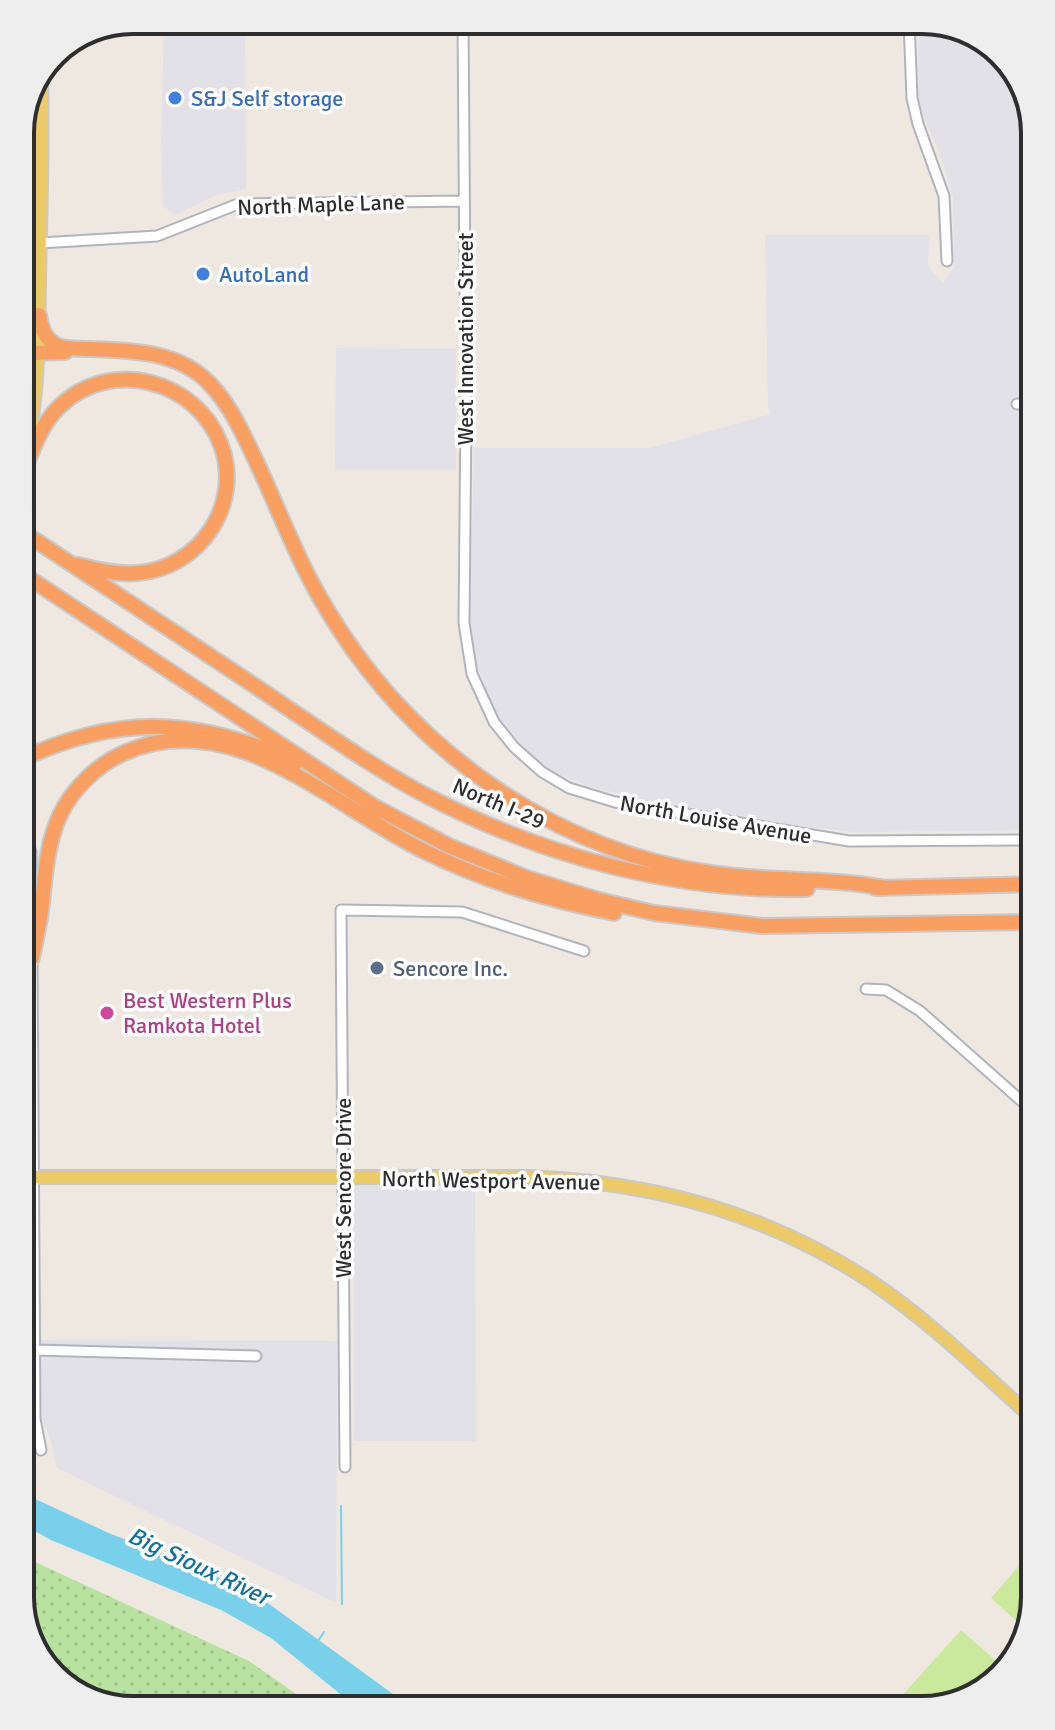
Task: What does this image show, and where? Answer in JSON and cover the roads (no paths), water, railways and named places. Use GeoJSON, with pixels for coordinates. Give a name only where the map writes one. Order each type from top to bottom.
{"type":"FeatureCollection","features":[{"type":"Feature","properties":{"kind":"highway"},"geometry":{"type":"LineString","coordinates":[[39,315],[44,332],[58,346],[156,354],[179,362],[208,382],[222,397],[242,431],[311,582],[341,633],[397,704],[433,740],[484,781],[532,811],[582,835],[667,864],[722,875],[848,881],[885,888]]}},
{"type":"Feature","properties":{"kind":"highway"},"geometry":{"type":"LineString","coordinates":[[34,354],[130,352]]}},
{"type":"Feature","properties":{"kind":"highway"},"geometry":{"type":"LineString","coordinates":[[34,446],[50,417],[68,399],[102,382],[128,379],[167,388],[190,402],[215,432],[227,470],[225,495],[218,517],[195,550],[158,569],[138,573],[119,573],[70,563]]}},
{"type":"Feature","properties":{"kind":"highway","name":"North I-29"},"geometry":{"type":"LineString","coordinates":[[34,539],[375,765],[426,795],[515,836],[599,863],[700,883],[783,890],[1021,884]]}},
{"type":"Feature","properties":{"kind":"highway"},"geometry":{"type":"LineString","coordinates":[[34,581],[354,795]]}},
{"type":"Feature","properties":{"kind":"highway"},"geometry":{"type":"LineString","coordinates":[[34,754],[102,731],[138,727],[190,729],[223,735],[261,746],[298,762],[423,833],[504,870],[599,900],[674,917],[794,927],[1021,922]]}},
{"type":"Feature","properties":{"kind":"highway"},"geometry":{"type":"LineString","coordinates":[[34,932],[54,831],[59,816],[78,788],[102,765],[129,751],[156,743],[184,740],[223,745],[267,760],[421,850],[508,888],[624,915],[658,920],[674,917]]}},
{"type":"Feature","properties":{"kind":"main road"},"geometry":{"type":"LineString","coordinates":[[34,406],[39,315],[41,97]]}},
{"type":"Feature","properties":{"kind":"main road","name":"North Westport Avenue"},"geometry":{"type":"LineString","coordinates":[[34,1177],[572,1179],[646,1189],[720,1208],[796,1239],[873,1283],[943,1338],[1021,1408]]}},
{"type":"Feature","properties":{"kind":"street","name":"West Innovation Street"},"geometry":{"type":"LineString","coordinates":[[463,34],[464,623],[468,658]]}},
{"type":"Feature","properties":{"kind":"street"},"geometry":{"type":"LineString","coordinates":[[910,34],[912,98],[944,196],[947,261]]}},
{"type":"Feature","properties":{"kind":"street","name":"North Maple Lane"},"geometry":{"type":"LineString","coordinates":[[40,243],[157,236],[238,204],[464,201]]}},
{"type":"Feature","properties":{"kind":"street","name":"North Louise Avenue"},"geometry":{"type":"LineString","coordinates":[[468,658],[485,707],[514,747],[548,777],[583,793],[629,804],[849,841],[1021,840]]}},
{"type":"Feature","properties":{"kind":"street","name":"West Sencore Drive"},"geometry":{"type":"LineString","coordinates":[[345,1467],[341,910],[462,912],[584,951]]}},
{"type":"Feature","properties":{"kind":"street"},"geometry":{"type":"LineString","coordinates":[[866,989],[886,990],[920,1011],[1021,1101]]}},
{"type":"Feature","properties":{"kind":"street"},"geometry":{"type":"LineString","coordinates":[[41,1450],[35,1419],[34,1350],[256,1356]]}},
{"type":"Feature","properties":{"kind":"water"},"geometry":{"type":"Polygon","coordinates":[[[34,1498],[111,1534],[194,1565],[265,1601],[396,1696],[343,1696],[271,1638],[221,1610],[34,1531],[34,1498]]]}},
{"type":"Feature","properties":{"kind":"waterway"},"geometry":{"type":"LineString","coordinates":[[341,1506],[342,1604]]}},
{"type":"Feature","properties":{"kind":"waterway"},"geometry":{"type":"LineString","coordinates":[[318,1641],[324,1632]]}},
{"type":"Feature","properties":{"kind":"place","name":"S&J Self storage"},"geometry":{"type":"Point","coordinates":[175,98]}},
{"type":"Feature","properties":{"kind":"place","name":"AutoLand"},"geometry":{"type":"Point","coordinates":[203,274]}},
{"type":"Feature","properties":{"kind":"place","name":"Sencore Inc."},"geometry":{"type":"Point","coordinates":[377,968]}},
{"type":"Feature","properties":{"kind":"place","name":"Best Western Plus Ramkota Hotel"},"geometry":{"type":"Point","coordinates":[107,1013]}},
{"type":"Feature","properties":{"kind":"water label","name":"Big Sioux River"},"geometry":{"type":"Point","coordinates":[199,1566]}}]}
